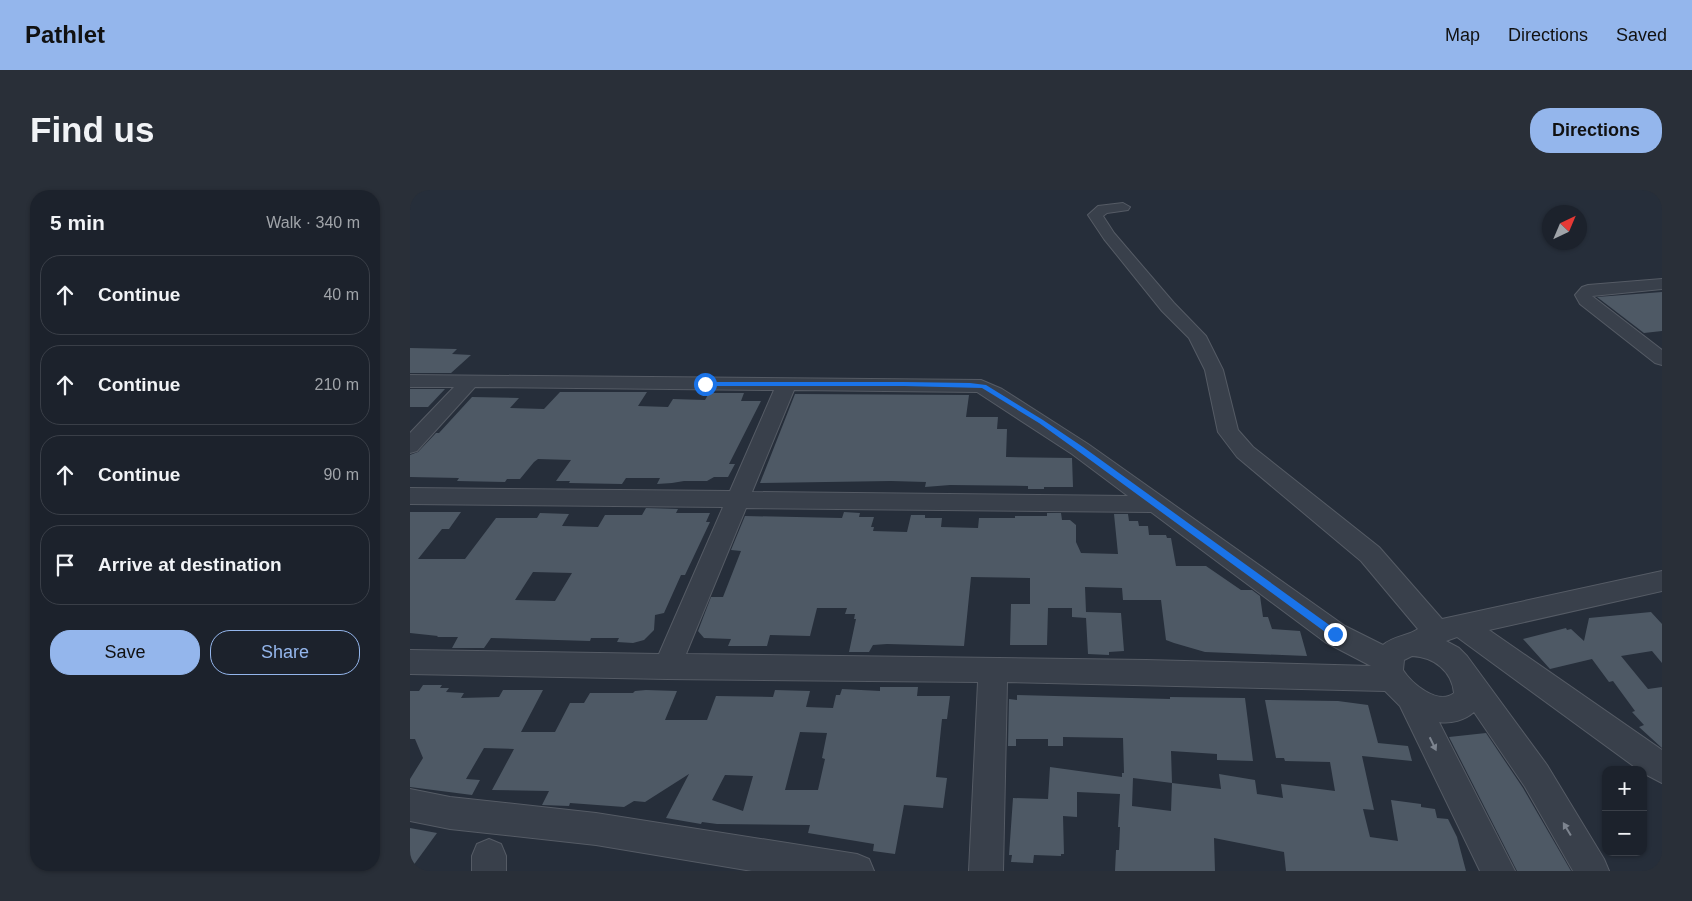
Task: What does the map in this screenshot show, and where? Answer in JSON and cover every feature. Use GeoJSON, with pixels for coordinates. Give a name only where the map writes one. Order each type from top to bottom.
{"type":"FeatureCollection","features":[{"type":"Feature","properties":{"kind":"street"},"geometry":{"type":"LineString","coordinates":[[1123,206],[1103,210],[1095,215],[1109,236],[1168,307],[1197,336],[1214,370],[1228,432],[1245,452],[1370,554],[1439,634],[1662,768]]}},
{"type":"Feature","properties":{"kind":"street"},"geometry":{"type":"LineString","coordinates":[[1662,284],[1588,290],[1583,295],[1586,300],[1662,359]]}},
{"type":"Feature","properties":{"kind":"street"},"geometry":{"type":"LineString","coordinates":[[410,381],[786,385],[970,384],[984,386],[1041,422],[1335,634],[1397,680],[1424,706],[1437,710],[1449,710],[1459,706],[1466,699],[1468,690],[1460,669]]}},
{"type":"Feature","properties":{"kind":"street"},"geometry":{"type":"LineString","coordinates":[[410,446],[469,382]]}},
{"type":"Feature","properties":{"kind":"street"},"geometry":{"type":"LineString","coordinates":[[667,667],[786,385]]}},
{"type":"Feature","properties":{"kind":"street"},"geometry":{"type":"LineString","coordinates":[[410,496],[1153,504]]}},
{"type":"Feature","properties":{"kind":"street"},"geometry":{"type":"LineString","coordinates":[[1498,871],[1397,680],[1392,653],[1398,647],[1439,634],[1662,581]]}},
{"type":"Feature","properties":{"kind":"street"},"geometry":{"type":"LineString","coordinates":[[1439,634],[1443,652],[1460,669],[1536,776],[1592,871]]}},
{"type":"Feature","properties":{"kind":"street"},"geometry":{"type":"LineString","coordinates":[[410,662],[667,667],[1232,673],[1397,680]]}},
{"type":"Feature","properties":{"kind":"street"},"geometry":{"type":"LineString","coordinates":[[986,871],[993,670]]}},
{"type":"Feature","properties":{"kind":"street"},"geometry":{"type":"LineString","coordinates":[[410,805],[450,813],[596,829],[856,871]]}},
{"type":"Feature","properties":{"kind":"building"},"geometry":{"type":"Polygon","coordinates":[[[1662,292],[1662,331],[1644,333],[1597,297],[1662,292]]]}},
{"type":"Feature","properties":{"kind":"building"},"geometry":{"type":"Polygon","coordinates":[[[410,348],[457,349],[452,354],[471,355],[451,373],[410,373],[410,348]]]}},
{"type":"Feature","properties":{"kind":"building"},"geometry":{"type":"Polygon","coordinates":[[[410,389],[445,389],[428,407],[410,407],[410,389]]]}},
{"type":"Feature","properties":{"kind":"building"},"geometry":{"type":"Polygon","coordinates":[[[560,392],[647,392],[638,406],[668,407],[673,399],[705,400],[709,393],[744,393],[741,401],[761,401],[729,464],[735,464],[728,477],[714,477],[707,481],[657,484],[660,478],[626,478],[622,484],[569,483],[570,481],[556,481],[571,460],[538,459],[520,479],[507,479],[505,482],[457,481],[459,478],[410,477],[410,455],[418,452],[436,433],[439,433],[472,397],[519,398],[510,408],[544,409],[560,392]]]}},
{"type":"Feature","properties":{"kind":"building"},"geometry":{"type":"Polygon","coordinates":[[[795,394],[969,395],[966,417],[998,417],[997,429],[1007,429],[1006,457],[1072,458],[1073,487],[1028,489],[1028,486],[950,485],[925,487],[926,482],[891,481],[760,483],[795,394]]]}},
{"type":"Feature","properties":{"kind":"building"},"geometry":{"type":"Polygon","coordinates":[[[646,508],[678,509],[676,513],[710,513],[706,522],[710,522],[685,575],[681,575],[664,613],[655,615],[654,630],[644,640],[633,643],[617,642],[619,638],[591,638],[590,641],[491,638],[484,648],[452,648],[458,637],[437,637],[410,633],[410,512],[461,512],[449,529],[442,529],[418,559],[465,559],[496,518],[537,518],[540,513],[569,514],[562,526],[598,527],[605,515],[642,515],[646,508]],[[533,572],[515,600],[555,601],[572,573],[533,572]]]}},
{"type":"Feature","properties":{"kind":"building"},"geometry":{"type":"Polygon","coordinates":[[[844,512],[860,513],[859,517],[874,517],[871,527],[874,527],[873,531],[907,532],[911,515],[925,515],[925,518],[942,518],[941,527],[978,528],[979,518],[1015,518],[1015,516],[1047,516],[1047,513],[1061,513],[1062,520],[1070,520],[1076,525],[1076,542],[1081,553],[1118,554],[1114,514],[1128,514],[1129,521],[1138,521],[1139,526],[1148,526],[1149,535],[1166,535],[1167,538],[1171,538],[1176,566],[1206,566],[1241,590],[1252,590],[1260,596],[1263,617],[1268,617],[1272,629],[1300,631],[1307,656],[1205,652],[1174,643],[1166,640],[1161,600],[1123,600],[1122,588],[1085,587],[1086,612],[1121,613],[1124,651],[1109,652],[1109,655],[1088,654],[1086,618],[1072,617],[1072,608],[1048,608],[1047,645],[1010,645],[1011,604],[1030,604],[1030,578],[971,577],[964,646],[887,644],[873,645],[869,652],[849,652],[856,619],[854,619],[855,614],[845,614],[847,608],[817,608],[810,636],[770,635],[767,646],[728,646],[731,639],[704,638],[698,631],[711,597],[723,597],[741,551],[731,550],[745,516],[842,518],[844,512]]]}},
{"type":"Feature","properties":{"kind":"building"},"geometry":{"type":"Polygon","coordinates":[[[1651,612],[1662,624],[1662,663],[1652,651],[1621,656],[1648,689],[1662,687],[1662,748],[1639,727],[1644,725],[1632,712],[1635,711],[1613,681],[1609,682],[1592,659],[1550,669],[1523,639],[1566,628],[1567,630],[1571,629],[1584,641],[1589,618],[1651,612]]]}},
{"type":"Feature","properties":{"kind":"building"},"geometry":{"type":"Polygon","coordinates":[[[423,685],[442,685],[440,688],[449,688],[446,692],[464,693],[461,698],[499,697],[503,690],[543,690],[521,732],[555,732],[570,703],[584,703],[590,693],[633,693],[646,690],[677,691],[665,720],[707,720],[716,696],[773,697],[775,690],[810,691],[806,707],[833,708],[836,695],[840,695],[842,689],[880,691],[880,687],[918,687],[917,696],[950,696],[947,719],[942,719],[936,777],[947,778],[943,808],[904,805],[895,854],[873,851],[874,844],[808,833],[810,825],[717,824],[702,822],[701,824],[666,818],[689,774],[645,802],[634,801],[624,807],[570,803],[569,806],[542,805],[549,791],[492,790],[514,749],[484,748],[466,779],[480,780],[472,795],[410,787],[410,779],[423,758],[415,739],[410,739],[410,691],[419,691],[423,685]],[[800,732],[785,790],[818,790],[825,759],[822,758],[827,733],[800,732]],[[725,775],[712,800],[743,811],[753,776],[725,775]]]}},
{"type":"Feature","properties":{"kind":"building"},"geometry":{"type":"Polygon","coordinates":[[[1017,695],[1170,699],[1170,697],[1245,698],[1253,761],[1217,760],[1217,754],[1171,751],[1172,783],[1221,789],[1219,774],[1255,780],[1257,794],[1283,798],[1281,784],[1335,791],[1330,762],[1285,761],[1284,758],[1276,758],[1265,700],[1338,701],[1368,705],[1378,743],[1408,746],[1412,761],[1362,756],[1374,810],[1363,809],[1370,837],[1398,841],[1391,800],[1421,804],[1421,807],[1435,809],[1437,818],[1448,819],[1457,837],[1466,871],[1286,871],[1284,852],[1214,838],[1215,871],[1115,871],[1116,850],[1119,850],[1120,794],[1077,792],[1077,817],[1063,816],[1064,854],[1061,854],[1061,856],[1034,855],[1033,863],[1011,862],[1012,855],[1009,855],[1013,798],[1048,799],[1050,767],[1122,777],[1122,773],[1124,773],[1123,738],[1063,737],[1063,746],[1048,746],[1048,739],[1016,739],[1016,746],[1008,746],[1009,699],[1017,700],[1017,695]],[[1133,778],[1132,806],[1171,811],[1172,783],[1133,778]]]}},
{"type":"Feature","properties":{"kind":"building"},"geometry":{"type":"Polygon","coordinates":[[[1486,733],[1523,788],[1571,871],[1517,871],[1449,737],[1486,733]]]}},
{"type":"Feature","properties":{"kind":"building"},"geometry":{"type":"Polygon","coordinates":[[[410,828],[437,833],[410,870],[410,828]]]}},
{"type":"Feature","properties":{"kind":"route"},"geometry":{"type":"LineString","coordinates":[[705,384],[970,384],[984,386],[1080,449],[1153,504],[1335,634]]}}]}
